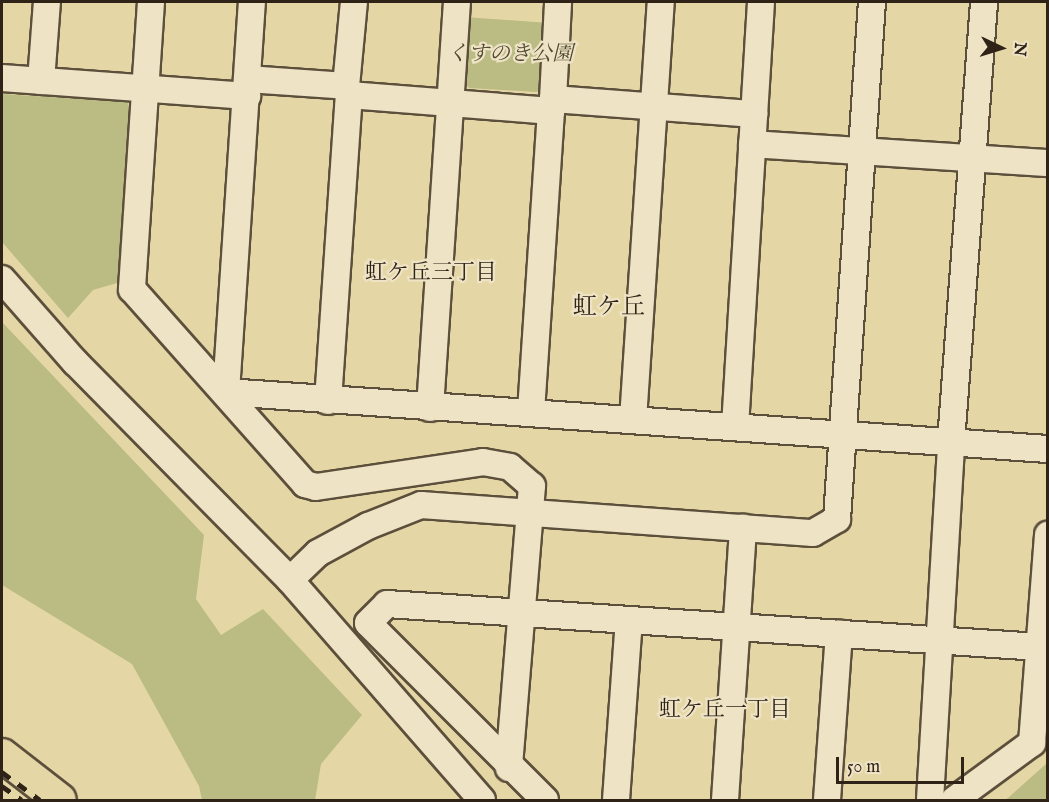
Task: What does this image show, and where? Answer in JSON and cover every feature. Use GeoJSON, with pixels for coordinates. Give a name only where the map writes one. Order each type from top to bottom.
{"type":"FeatureCollection","features":[{"type":"Feature","properties":{"kind":"main road"},"geometry":{"type":"LineString","coordinates":[[2,755],[60,801]]}},
{"type":"Feature","properties":{"kind":"street"},"geometry":{"type":"LineString","coordinates":[[41,81],[47,2]]}},
{"type":"Feature","properties":{"kind":"street"},"geometry":{"type":"LineString","coordinates":[[151,2],[132,289],[226,392],[305,484],[316,487],[500,462],[532,486],[509,768]]}},
{"type":"Feature","properties":{"kind":"street"},"geometry":{"type":"LineString","coordinates":[[226,392],[252,2]]}},
{"type":"Feature","properties":{"kind":"street"},"geometry":{"type":"LineString","coordinates":[[328,401],[354,2]]}},
{"type":"Feature","properties":{"kind":"street"},"geometry":{"type":"LineString","coordinates":[[430,408],[457,2]]}},
{"type":"Feature","properties":{"kind":"street"},"geometry":{"type":"LineString","coordinates":[[531,412],[558,2]]}},
{"type":"Feature","properties":{"kind":"street"},"geometry":{"type":"LineString","coordinates":[[633,420],[653,105],[662,2]]}},
{"type":"Feature","properties":{"kind":"street"},"geometry":{"type":"LineString","coordinates":[[735,427],[761,2]]}},
{"type":"Feature","properties":{"kind":"street"},"geometry":{"type":"LineString","coordinates":[[290,580],[318,553],[368,526],[421,505],[813,533],[837,519],[872,2]]}},
{"type":"Feature","properties":{"kind":"street"},"geometry":{"type":"LineString","coordinates":[[930,801],[951,442],[984,2]]}},
{"type":"Feature","properties":{"kind":"street"},"geometry":{"type":"LineString","coordinates":[[2,78],[145,88],[247,87],[347,91],[450,104],[653,105],[754,114]]}},
{"type":"Feature","properties":{"kind":"street"},"geometry":{"type":"LineString","coordinates":[[752,144],[1047,163]]}},
{"type":"Feature","properties":{"kind":"street"},"geometry":{"type":"LineString","coordinates":[[2,279],[75,362],[290,580],[482,801]]}},
{"type":"Feature","properties":{"kind":"street"},"geometry":{"type":"LineString","coordinates":[[226,392],[517,414],[531,412],[1047,448]]}},
{"type":"Feature","properties":{"kind":"street"},"geometry":{"type":"LineString","coordinates":[[725,801],[743,528]]}},
{"type":"Feature","properties":{"kind":"street"},"geometry":{"type":"LineString","coordinates":[[954,801],[1032,743],[1047,536]]}},
{"type":"Feature","properties":{"kind":"street"},"geometry":{"type":"LineString","coordinates":[[545,801],[509,768],[368,623],[387,604],[1040,647]]}},
{"type":"Feature","properties":{"kind":"street"},"geometry":{"type":"LineString","coordinates":[[616,801],[629,620]]}},
{"type":"Feature","properties":{"kind":"street"},"geometry":{"type":"LineString","coordinates":[[827,801],[839,633]]}},
{"type":"Feature","properties":{"kind":"green space","name":"くすのき公園"},"geometry":{"type":"Polygon","coordinates":[[[464,17],[549,23],[545,83],[537,92],[469,88],[459,76],[464,17]]]}},
{"type":"Feature","properties":{"kind":"green space"},"geometry":{"type":"Polygon","coordinates":[[[2,94],[127,102],[132,112],[124,281],[93,290],[68,318],[2,242],[2,94]]]}},
{"type":"Feature","properties":{"kind":"green space"},"geometry":{"type":"Polygon","coordinates":[[[2,322],[204,535],[196,599],[221,635],[263,609],[362,715],[321,764],[315,800],[202,800],[199,786],[132,664],[2,585],[2,322]]]}},
{"type":"Feature","properties":{"kind":"green space"},"geometry":{"type":"Polygon","coordinates":[[[1047,763],[1047,800],[1004,800],[1008,798],[1047,763]]]}},
{"type":"Feature","properties":{"kind":"railway"},"geometry":{"type":"LineString","coordinates":[[2,772],[40,800]]}},
{"type":"Feature","properties":{"kind":"railway"},"geometry":{"type":"LineString","coordinates":[[2,786],[22,800]]}},
{"type":"Feature","properties":{"kind":"district","name":"虹ケ丘三丁目"},"geometry":{"type":"Point","coordinates":[431,274]}},
{"type":"Feature","properties":{"kind":"district","name":"虹ケ丘"},"geometry":{"type":"Point","coordinates":[609,308]}},
{"type":"Feature","properties":{"kind":"district","name":"虹ケ丘一丁目"},"geometry":{"type":"Point","coordinates":[725,711]}}]}
